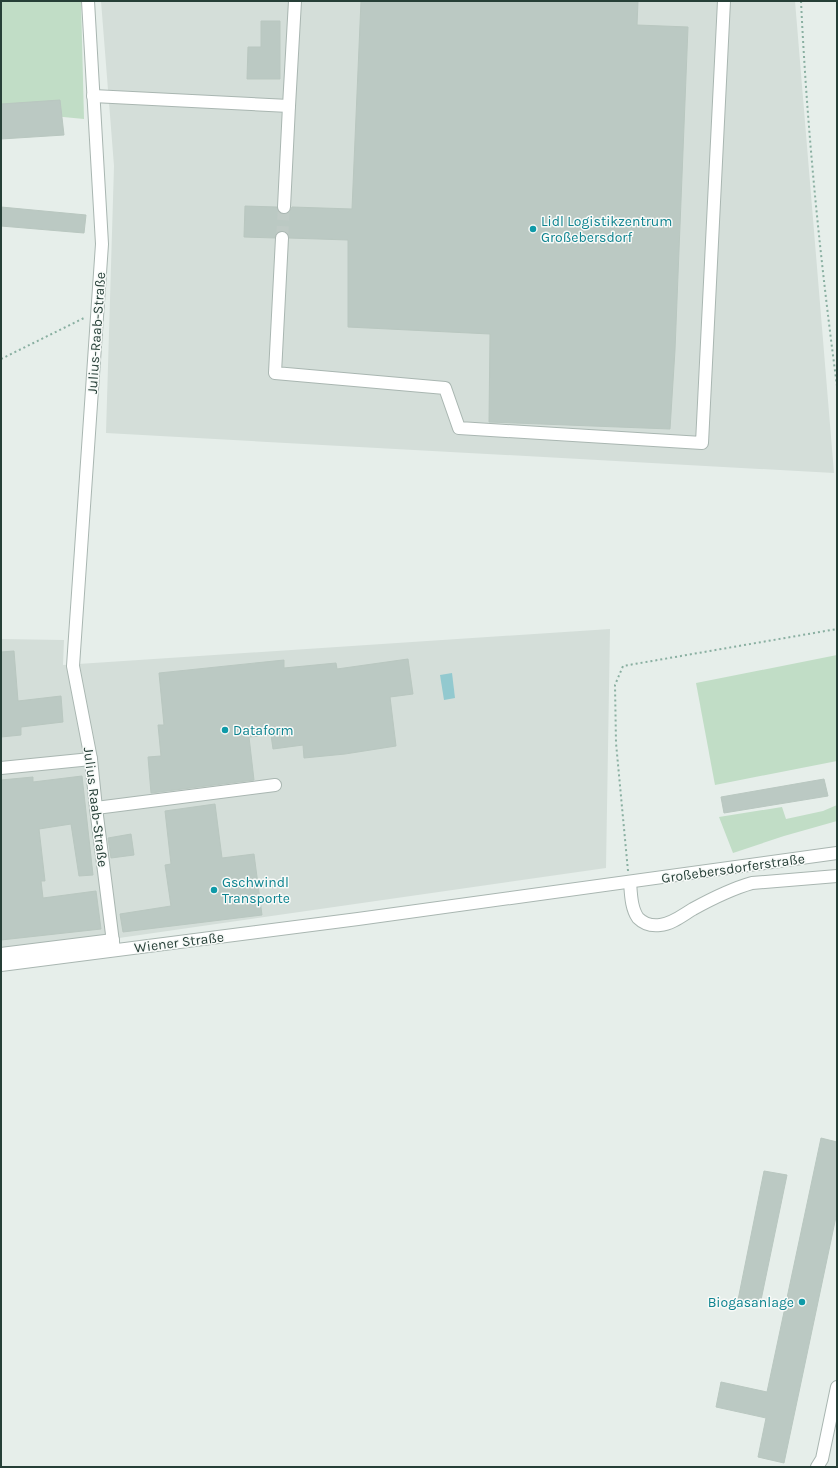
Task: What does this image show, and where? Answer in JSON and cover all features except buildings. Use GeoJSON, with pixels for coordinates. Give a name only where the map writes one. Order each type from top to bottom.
{"type":"FeatureCollection","features":[{"type":"Feature","properties":{"kind":"street","name":"Julius-Raab-Straße"},"geometry":{"type":"LineString","coordinates":[[73,666],[102,244],[88,1]]}},
{"type":"Feature","properties":{"kind":"street"},"geometry":{"type":"LineString","coordinates":[[284,207],[296,1]]}},
{"type":"Feature","properties":{"kind":"street"},"geometry":{"type":"LineString","coordinates":[[282,238],[275,373],[445,388],[460,428],[702,443],[724,1]]}},
{"type":"Feature","properties":{"kind":"street"},"geometry":{"type":"LineString","coordinates":[[93,96],[289,106]]}},
{"type":"Feature","properties":{"kind":"street","name":"Julius Raab-Straße"},"geometry":{"type":"LineString","coordinates":[[73,666],[91,759],[113,945]]}},
{"type":"Feature","properties":{"kind":"street"},"geometry":{"type":"LineString","coordinates":[[1,768],[91,759]]}},
{"type":"Feature","properties":{"kind":"street"},"geometry":{"type":"LineString","coordinates":[[96,808],[275,785]]}},
{"type":"Feature","properties":{"kind":"street","name":"Großebersdorferstraße"},"geometry":{"type":"LineString","coordinates":[[358,919],[837,853]]}},
{"type":"Feature","properties":{"kind":"street"},"geometry":{"type":"LineString","coordinates":[[630,882],[632,904],[635,912],[639,919],[646,924],[654,926],[672,921],[719,895],[742,886],[837,876]]}},
{"type":"Feature","properties":{"kind":"street","name":"Wiener Straße"},"geometry":{"type":"LineString","coordinates":[[1,964],[113,945],[358,919]]}},
{"type":"Feature","properties":{"kind":"street"},"geometry":{"type":"LineString","coordinates":[[1,954],[113,945]]}},
{"type":"Feature","properties":{"kind":"street"},"geometry":{"type":"LineString","coordinates":[[817,1467],[822,1459],[837,1387]]}},
{"type":"Feature","properties":{"kind":"path"},"geometry":{"type":"LineString","coordinates":[[801,1],[809,135],[827,314],[837,386]]}},
{"type":"Feature","properties":{"kind":"path"},"geometry":{"type":"LineString","coordinates":[[1,359],[98,311]]}},
{"type":"Feature","properties":{"kind":"path"},"geometry":{"type":"LineString","coordinates":[[630,882],[616,743],[615,685],[623,666],[837,628]]}},
{"type":"Feature","properties":{"kind":"shaded area"},"geometry":{"type":"Polygon","coordinates":[[[101,1],[795,1],[834,473],[106,433],[114,166],[101,1]]]}},
{"type":"Feature","properties":{"kind":"shaded area"},"geometry":{"type":"Polygon","coordinates":[[[610,629],[606,868],[1,955],[1,639],[64,640],[63,665],[610,629]]]}},
{"type":"Feature","properties":{"kind":"green space"},"geometry":{"type":"Polygon","coordinates":[[[1,1],[81,1],[84,119],[1,111],[1,1]]]}},
{"type":"Feature","properties":{"kind":"green space"},"geometry":{"type":"Polygon","coordinates":[[[837,655],[837,761],[715,785],[696,683],[837,655]]]}},
{"type":"Feature","properties":{"kind":"green space"},"geometry":{"type":"Polygon","coordinates":[[[837,805],[837,821],[784,836],[733,853],[719,817],[782,807],[786,819],[823,811],[837,805]]]}},
{"type":"Feature","properties":{"kind":"water"},"geometry":{"type":"Polygon","coordinates":[[[452,673],[455,698],[444,700],[440,675],[452,673]]]}},
{"type":"Feature","properties":{"kind":"tunnel"},"geometry":{"type":"LineString","coordinates":[[282,238],[284,207]]}},
{"type":"Feature","properties":{"kind":"place","name":"Lidl Logistikzentrum Großebersdorf"},"geometry":{"type":"Point","coordinates":[533,229]}},
{"type":"Feature","properties":{"kind":"place","name":"Dataform"},"geometry":{"type":"Point","coordinates":[225,730]}},
{"type":"Feature","properties":{"kind":"place","name":"Gschwindl Transporte"},"geometry":{"type":"Point","coordinates":[214,890]}},
{"type":"Feature","properties":{"kind":"place","name":"Biogasanlage"},"geometry":{"type":"Point","coordinates":[802,1302]}}]}
